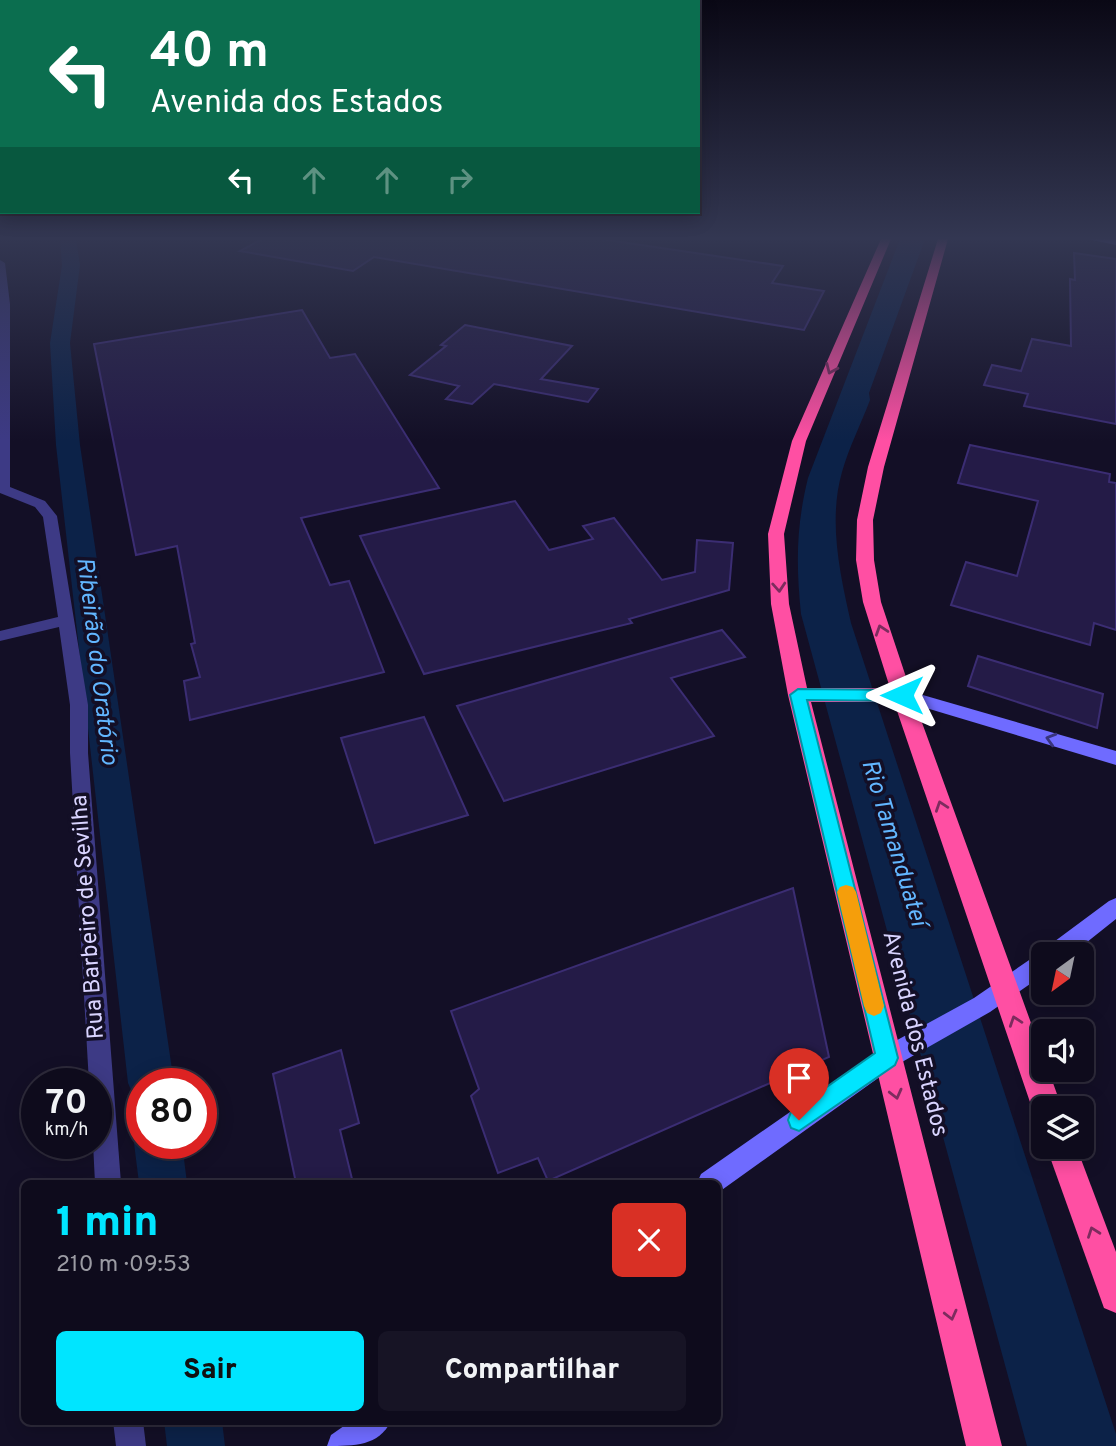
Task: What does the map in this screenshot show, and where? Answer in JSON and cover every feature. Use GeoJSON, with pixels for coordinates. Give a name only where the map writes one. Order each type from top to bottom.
{"type":"FeatureCollection","features":[{"type":"Feature","properties":{"kind":"highway","name":"Avenida dos Estados"},"geometry":{"type":"LineString","coordinates":[[857,306],[799,441],[776,534],[780,604],[809,695],[897,1051],[984,1446]]}},
{"type":"Feature","properties":{"kind":"highway"},"geometry":{"type":"LineString","coordinates":[[923,306],[876,467],[865,520],[865,561],[892,695],[1043,1096]]}},
{"type":"Feature","properties":{"kind":"highway"},"geometry":{"type":"LineString","coordinates":[[809,695],[892,695]]}},
{"type":"Feature","properties":{"kind":"highway"},"geometry":{"type":"LineString","coordinates":[[1066,1159],[1116,1296]]}},
{"type":"Feature","properties":{"kind":"main road"},"geometry":{"type":"LineString","coordinates":[[892,695],[1116,758]]}},
{"type":"Feature","properties":{"kind":"main road"},"geometry":{"type":"LineString","coordinates":[[1071,942],[1116,907]]}},
{"type":"Feature","properties":{"kind":"main road"},"geometry":{"type":"LineString","coordinates":[[714,1180],[897,1051],[982,1006],[1031,972]]}},
{"type":"Feature","properties":{"kind":"main road"},"geometry":{"type":"LineString","coordinates":[[342,1446],[371,1425]]}},
{"type":"Feature","properties":{"kind":"street","name":"Rua Barbeiro de Sevilha"},"geometry":{"type":"LineString","coordinates":[[5,306],[1,494],[40,504],[50,516],[79,705],[79,753],[108,1180]]}},
{"type":"Feature","properties":{"kind":"street"},"geometry":{"type":"LineString","coordinates":[[0,636],[65,620]]}},
{"type":"Feature","properties":{"kind":"street"},"geometry":{"type":"LineString","coordinates":[[128,1425],[131,1446]]}},
{"type":"Feature","properties":{"kind":"water","name":"Rio Tamanduateí"},"geometry":{"type":"Polygon","coordinates":[[[874,306],[900,306],[869,393],[870,400],[842,472],[838,491],[837,548],[843,586],[851,623],[1116,1434],[1116,1446],[1027,1446],[801,614],[798,546],[808,478],[874,306]]]}},
{"type":"Feature","properties":{"kind":"building"},"geometry":{"type":"Polygon","coordinates":[[[665,306],[816,306],[804,330],[665,306]]]}},
{"type":"Feature","properties":{"kind":"building"},"geometry":{"type":"Polygon","coordinates":[[[1070,306],[1116,306],[1116,424],[1024,406],[1028,394],[984,385],[992,365],[1021,371],[1032,339],[1071,346],[1070,306]]]}},
{"type":"Feature","properties":{"kind":"building"},"geometry":{"type":"Polygon","coordinates":[[[302,310],[330,358],[355,354],[439,488],[301,518],[330,585],[349,581],[384,672],[190,720],[184,681],[200,677],[191,644],[195,643],[177,546],[136,555],[94,344],[302,310]]]}},
{"type":"Feature","properties":{"kind":"building"},"geometry":{"type":"Polygon","coordinates":[[[465,325],[572,346],[541,379],[598,389],[588,402],[494,384],[472,404],[446,399],[459,386],[410,375],[446,346],[441,345],[465,325]]]}},
{"type":"Feature","properties":{"kind":"building"},"geometry":{"type":"Polygon","coordinates":[[[970,445],[1110,474],[1109,482],[1116,483],[1116,630],[1094,623],[1090,645],[951,605],[966,562],[1017,576],[1038,501],[958,483],[970,445]]]}},
{"type":"Feature","properties":{"kind":"building"},"geometry":{"type":"Polygon","coordinates":[[[515,501],[549,550],[593,539],[583,526],[614,518],[662,580],[695,572],[697,540],[733,543],[729,590],[629,619],[632,623],[424,674],[360,536],[515,501]]]}},
{"type":"Feature","properties":{"kind":"building"},"geometry":{"type":"Polygon","coordinates":[[[722,630],[745,657],[671,678],[714,736],[504,801],[457,706],[722,630]]]}},
{"type":"Feature","properties":{"kind":"building"},"geometry":{"type":"Polygon","coordinates":[[[978,656],[1103,694],[1097,728],[968,686],[978,656]]]}},
{"type":"Feature","properties":{"kind":"building"},"geometry":{"type":"Polygon","coordinates":[[[424,717],[468,815],[375,843],[341,738],[424,717]]]}},
{"type":"Feature","properties":{"kind":"building"},"geometry":{"type":"Polygon","coordinates":[[[793,888],[829,1057],[548,1180],[538,1158],[498,1173],[471,1096],[479,1089],[451,1011],[793,888]]]}},
{"type":"Feature","properties":{"kind":"building"},"geometry":{"type":"Polygon","coordinates":[[[341,1050],[359,1123],[340,1130],[352,1180],[295,1180],[273,1074],[341,1050]]]}},
{"type":"Feature","properties":{"kind":"waterway","name":"Ribeirão do Oratório"},"geometry":{"type":"LineString","coordinates":[[65,306],[60,343],[68,445],[149,1068]]}},
{"type":"Feature","properties":{"kind":"waterway","name":"Ribeirão do Oratório"},"geometry":{"type":"LineString","coordinates":[[160,1159],[163,1180]]}},
{"type":"Feature","properties":{"kind":"waterway","name":"Ribeirão do Oratório"},"geometry":{"type":"LineString","coordinates":[[193,1425],[196,1446]]}},
{"type":"Feature","properties":{"kind":"slow traffic"},"geometry":{"type":"LineString","coordinates":[[846,892],[874,1006]]}},
{"type":"Feature","properties":{"kind":"route"},"geometry":{"type":"LineString","coordinates":[[799,1120],[887,1058],[798,695],[902,695]]}}]}
